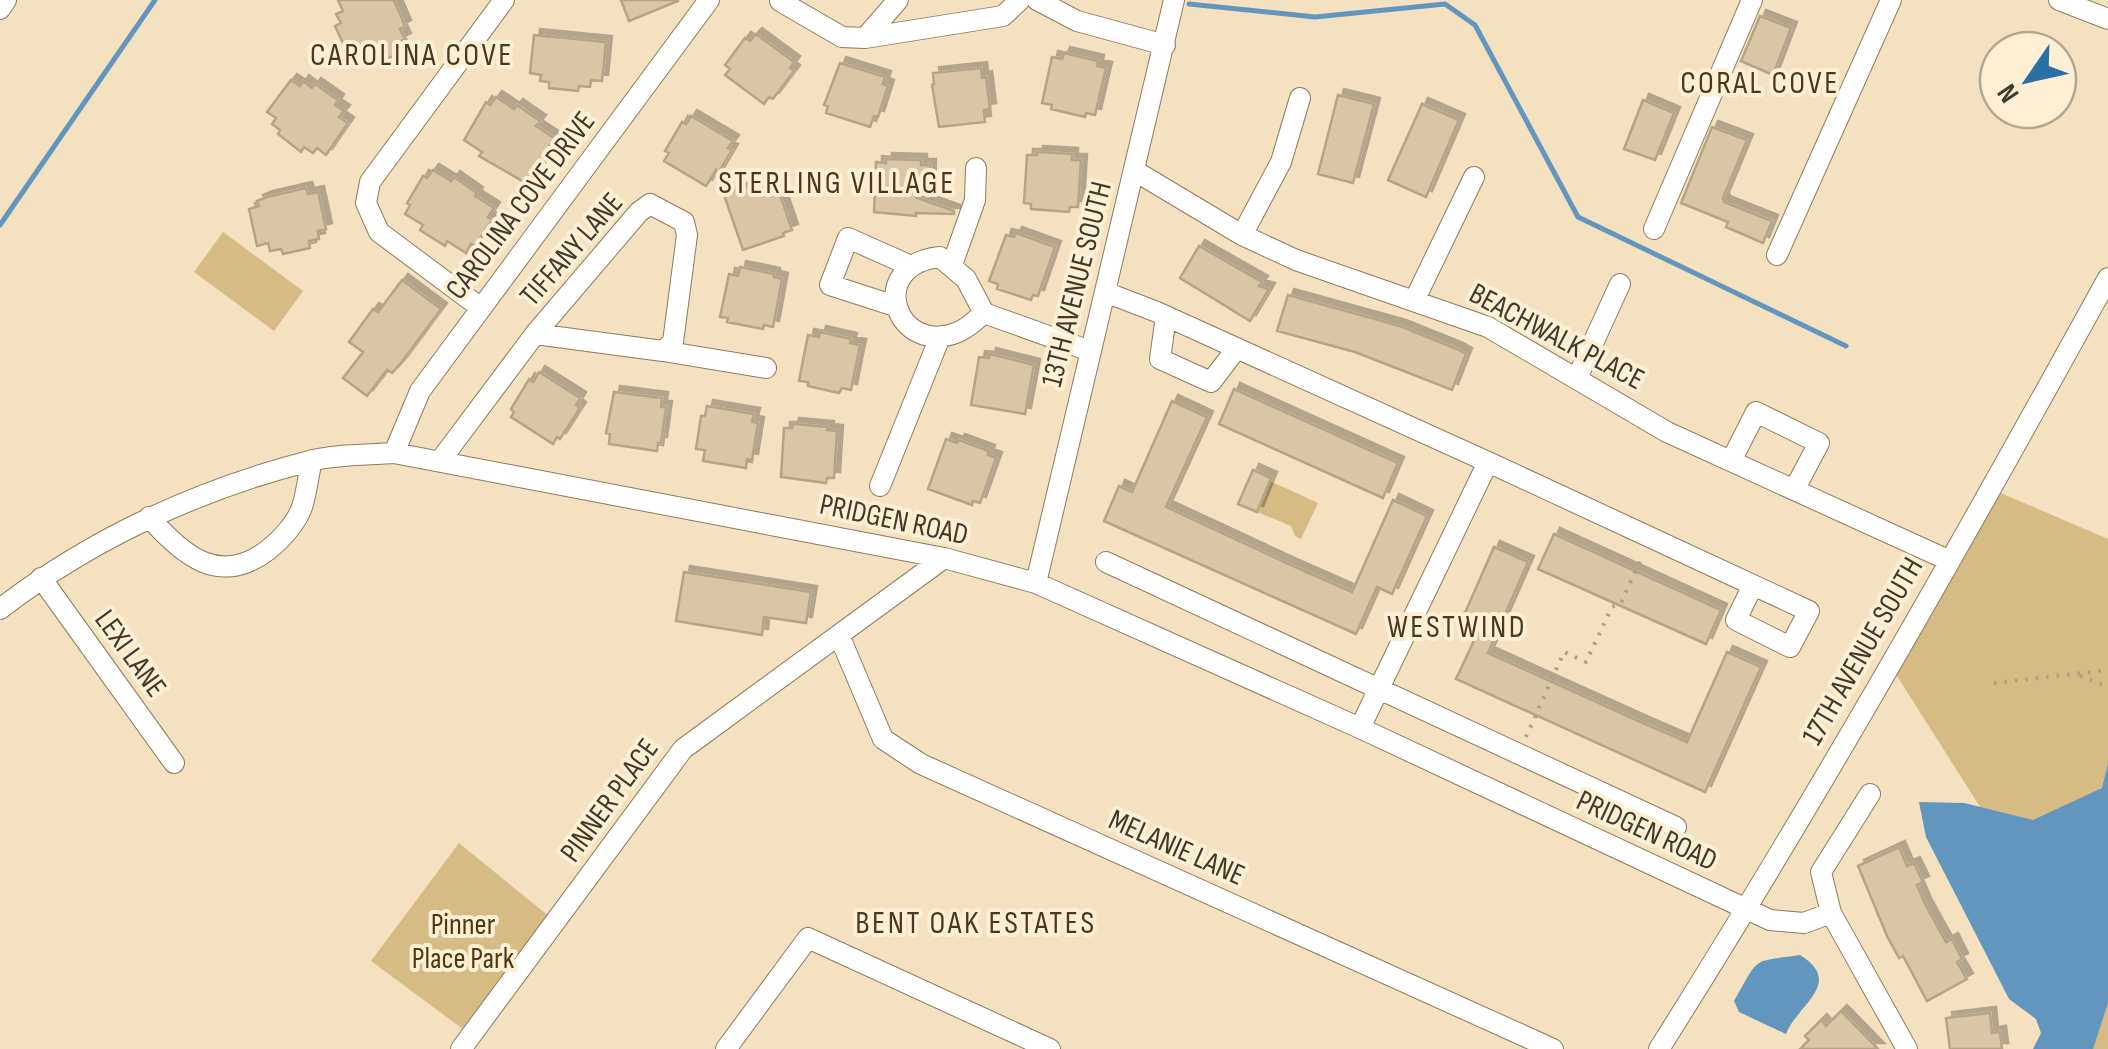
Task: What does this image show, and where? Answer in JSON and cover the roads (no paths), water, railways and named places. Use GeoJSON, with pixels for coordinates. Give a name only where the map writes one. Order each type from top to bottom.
{"type":"FeatureCollection","features":[{"type":"Feature","properties":{"kind":"street"},"geometry":{"type":"LineString","coordinates":[[0,8],[6,0]]}},
{"type":"Feature","properties":{"kind":"street"},"geometry":{"type":"LineString","coordinates":[[481,308],[379,232],[366,204],[370,182],[504,0]]}},
{"type":"Feature","properties":{"kind":"street","name":"CAROLINA COVE DRIVE"},"geometry":{"type":"LineString","coordinates":[[394,453],[420,391],[709,0]]}},
{"type":"Feature","properties":{"kind":"street"},"geometry":{"type":"LineString","coordinates":[[865,38],[898,0]]}},
{"type":"Feature","properties":{"kind":"street"},"geometry":{"type":"LineString","coordinates":[[780,1],[842,37],[865,38],[1003,16],[1020,0]]}},
{"type":"Feature","properties":{"kind":"street"},"geometry":{"type":"LineString","coordinates":[[1037,0],[1077,21],[1165,45]]}},
{"type":"Feature","properties":{"kind":"street","name":"13TH AVENUE SOUTH"},"geometry":{"type":"LineString","coordinates":[[1036,583],[1174,0]]}},
{"type":"Feature","properties":{"kind":"street"},"geometry":{"type":"LineString","coordinates":[[1654,230],[1752,0]]}},
{"type":"Feature","properties":{"kind":"street"},"geometry":{"type":"LineString","coordinates":[[1777,255],[1891,0]]}},
{"type":"Feature","properties":{"kind":"street"},"geometry":{"type":"LineString","coordinates":[[2059,0],[2108,19]]}},
{"type":"Feature","properties":{"kind":"street"},"geometry":{"type":"LineString","coordinates":[[1242,235],[1281,162],[1300,98]]}},
{"type":"Feature","properties":{"kind":"street"},"geometry":{"type":"LineString","coordinates":[[952,264],[976,200],[976,168]]}},
{"type":"Feature","properties":{"kind":"street","name":"BEACHWALK PLACE"},"geometry":{"type":"LineString","coordinates":[[1135,171],[1242,235],[1296,260],[1488,327],[1578,376],[1668,432],[1948,560]]}},
{"type":"Feature","properties":{"kind":"street"},"geometry":{"type":"LineString","coordinates":[[1416,299],[1474,177]]}},
{"type":"Feature","properties":{"kind":"street","name":"TIFFANY LANE"},"geometry":{"type":"LineString","coordinates":[[440,461],[536,334],[639,212],[650,204],[684,222],[687,235],[673,342],[664,351],[536,334]]}},
{"type":"Feature","properties":{"kind":"street"},"geometry":{"type":"LineString","coordinates":[[895,306],[830,285],[848,238],[911,266]]}},
{"type":"Feature","properties":{"kind":"street"},"geometry":{"type":"LineString","coordinates":[[984,314],[961,332],[940,337],[918,333],[906,325],[895,306],[896,288],[916,262],[940,257],[966,278],[984,314],[1090,351]]}},
{"type":"Feature","properties":{"kind":"street","name":"17TH AVENUE SOUTH"},"geometry":{"type":"LineString","coordinates":[[1659,1049],[1746,910],[2108,278]]}},
{"type":"Feature","properties":{"kind":"street"},"geometry":{"type":"LineString","coordinates":[[1578,376],[1620,284]]}},
{"type":"Feature","properties":{"kind":"street"},"geometry":{"type":"LineString","coordinates":[[1104,292],[1237,348],[1488,462],[1754,585],[1809,611],[1790,647],[1736,620],[1754,585]]}},
{"type":"Feature","properties":{"kind":"street"},"geometry":{"type":"LineString","coordinates":[[1166,316],[1160,358],[1211,382],[1237,348]]}},
{"type":"Feature","properties":{"kind":"street"},"geometry":{"type":"LineString","coordinates":[[880,486],[940,337]]}},
{"type":"Feature","properties":{"kind":"street"},"geometry":{"type":"LineString","coordinates":[[664,351],[766,368]]}},
{"type":"Feature","properties":{"kind":"street"},"geometry":{"type":"LineString","coordinates":[[1731,460],[1756,412],[1819,443],[1794,490]]}},
{"type":"Feature","properties":{"kind":"street","name":"PRIDGEN ROAD"},"geometry":{"type":"LineString","coordinates":[[0,610],[41,578],[150,517],[312,460],[394,453],[944,558],[1036,583],[1360,728],[1770,920],[1804,924],[1831,912]]}},
{"type":"Feature","properties":{"kind":"street"},"geometry":{"type":"LineString","coordinates":[[150,517],[170,542],[197,560],[227,569],[255,560],[278,542],[301,511],[312,460]]}},
{"type":"Feature","properties":{"kind":"street"},"geometry":{"type":"LineString","coordinates":[[1360,728],[1488,462]]}},
{"type":"Feature","properties":{"kind":"street","name":"PINNER PLACE"},"geometry":{"type":"LineString","coordinates":[[461,1049],[683,749],[944,558]]}},
{"type":"Feature","properties":{"kind":"street"},"geometry":{"type":"LineString","coordinates":[[1106,562],[1676,827]]}},
{"type":"Feature","properties":{"kind":"street","name":"LEXI LANE"},"geometry":{"type":"LineString","coordinates":[[41,578],[174,762]]}},
{"type":"Feature","properties":{"kind":"street","name":"MELANIE LANE"},"geometry":{"type":"LineString","coordinates":[[838,635],[883,740],[920,764],[1553,1049]]}},
{"type":"Feature","properties":{"kind":"street"},"geometry":{"type":"LineString","coordinates":[[1870,794],[1821,872],[1831,912],[1907,1049]]}},
{"type":"Feature","properties":{"kind":"street"},"geometry":{"type":"LineString","coordinates":[[726,1049],[808,938],[1050,1049]]}},
{"type":"Feature","properties":{"kind":"water"},"geometry":{"type":"Polygon","coordinates":[[[2108,764],[2108,1003],[2093,1049],[2033,1049],[2041,1033],[2036,1019],[2009,999],[1926,837],[1919,802],[1964,803],[2033,820],[2102,788],[2108,764]]]}},
{"type":"Feature","properties":{"kind":"water"},"geometry":{"type":"Polygon","coordinates":[[[1800,955],[1813,965],[1818,985],[1786,1034],[1739,1012],[1734,1001],[1758,964],[1800,955]]]}},
{"type":"Feature","properties":{"kind":"waterway"},"geometry":{"type":"LineString","coordinates":[[0,225],[155,0]]}},
{"type":"Feature","properties":{"kind":"waterway"},"geometry":{"type":"LineString","coordinates":[[1189,4],[1315,17],[1445,4],[1475,25],[1578,217],[1846,346]]}},
{"type":"Feature","properties":{"kind":"district","name":"CAROLINA COVE"},"geometry":{"type":"Point","coordinates":[412,54]}},
{"type":"Feature","properties":{"kind":"district","name":"CORAL COVE"},"geometry":{"type":"Point","coordinates":[1760,82]}},
{"type":"Feature","properties":{"kind":"district","name":"STERLING VILLAGE"},"geometry":{"type":"Point","coordinates":[837,182]}},
{"type":"Feature","properties":{"kind":"district","name":"WESTWIND"},"geometry":{"type":"Point","coordinates":[1457,626]}},
{"type":"Feature","properties":{"kind":"district","name":"BENT OAK ESTATES"},"geometry":{"type":"Point","coordinates":[976,922]}},
{"type":"Feature","properties":{"kind":"park label","name":"Pinner Place Park"},"geometry":{"type":"Point","coordinates":[463,941]}}]}
